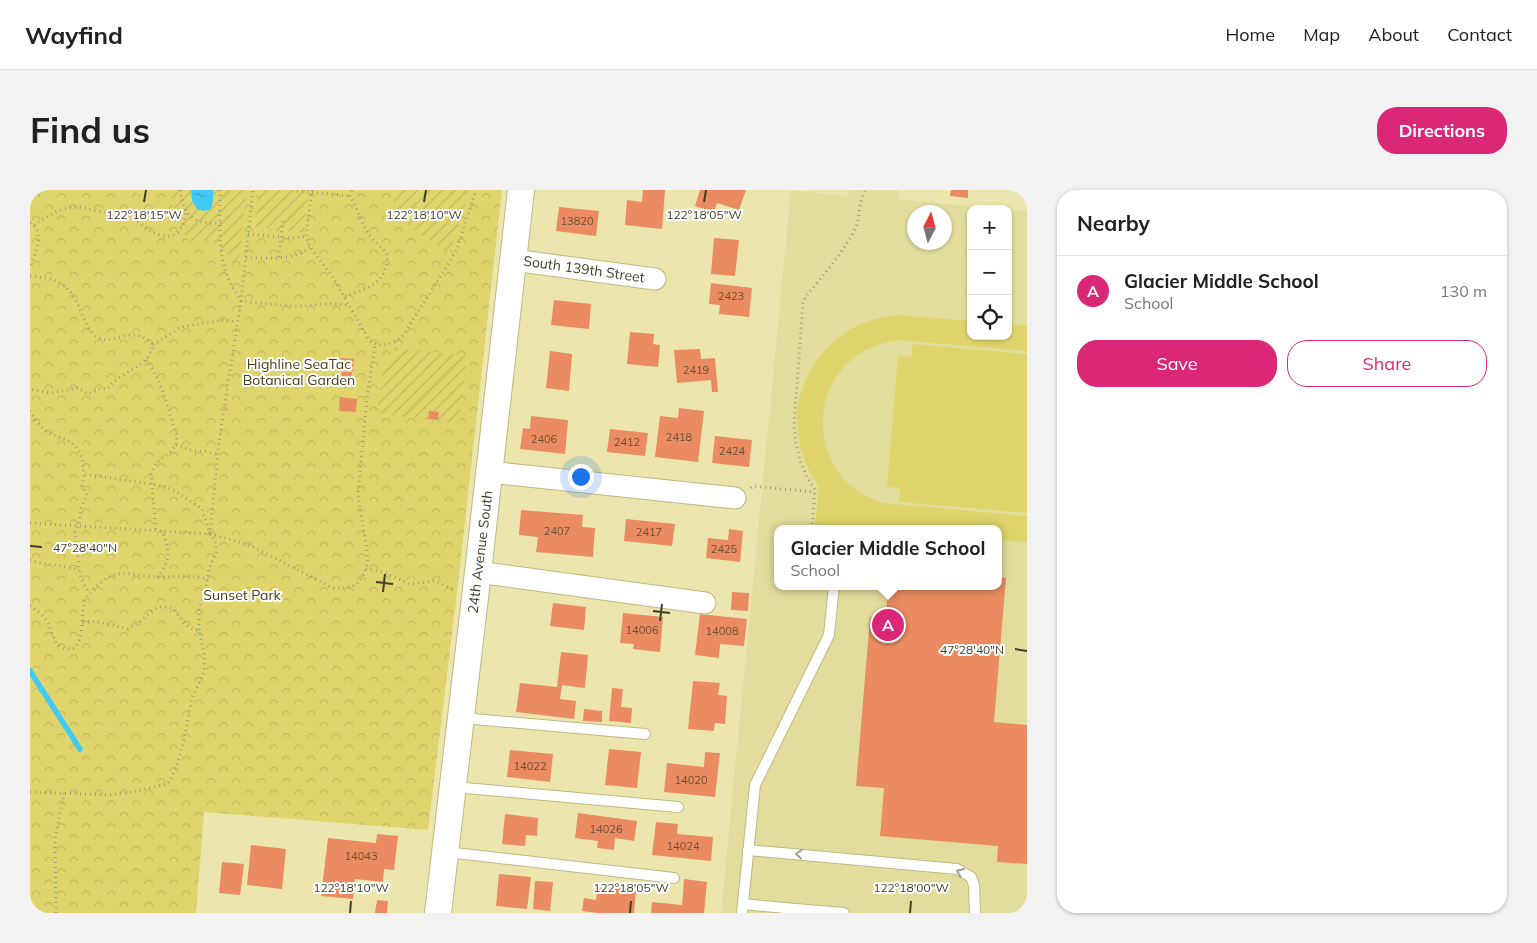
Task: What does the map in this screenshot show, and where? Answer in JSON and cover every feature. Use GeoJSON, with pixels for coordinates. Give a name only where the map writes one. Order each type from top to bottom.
{"type":"FeatureCollection","features":[{"type":"Feature","properties":{"kind":"street","name":"24th Avenue South"},"geometry":{"type":"LineString","coordinates":[[438,913],[521,190]]}},
{"type":"Feature","properties":{"kind":"street","name":"South 139th Street"},"geometry":{"type":"LineString","coordinates":[[513,260],[655,279]]}},
{"type":"Feature","properties":{"kind":"street"},"geometry":{"type":"LineString","coordinates":[[490,472],[735,498]]}},
{"type":"Feature","properties":{"kind":"street"},"geometry":{"type":"LineString","coordinates":[[478,572],[705,603]]}},
{"type":"Feature","properties":{"kind":"lane"},"geometry":{"type":"LineString","coordinates":[[834,590],[829,635],[755,785],[743,909],[844,913]]}},
{"type":"Feature","properties":{"kind":"lane"},"geometry":{"type":"LineString","coordinates":[[461,718],[645,734]]}},
{"type":"Feature","properties":{"kind":"lane"},"geometry":{"type":"LineString","coordinates":[[453,786],[678,807]]}},
{"type":"Feature","properties":{"kind":"lane"},"geometry":{"type":"LineString","coordinates":[[748,850],[957,869],[971,877],[974,885],[975,913]]}},
{"type":"Feature","properties":{"kind":"lane"},"geometry":{"type":"LineString","coordinates":[[445,852],[674,878]]}},
{"type":"Feature","properties":{"kind":"path"},"geometry":{"type":"LineString","coordinates":[[181,190],[180,193],[186,211],[192,219],[201,222],[221,223]]}},
{"type":"Feature","properties":{"kind":"path"},"geometry":{"type":"LineString","coordinates":[[220,190],[222,254],[225,271],[230,284],[241,300],[288,305],[326,303],[351,306]]}},
{"type":"Feature","properties":{"kind":"path"},"geometry":{"type":"LineString","coordinates":[[210,534],[218,455],[241,300],[253,190]]}},
{"type":"Feature","properties":{"kind":"path"},"geometry":{"type":"LineString","coordinates":[[345,296],[378,282],[386,269],[388,258],[386,252],[376,243],[364,227],[350,196],[352,190]]}},
{"type":"Feature","properties":{"kind":"path"},"geometry":{"type":"LineString","coordinates":[[312,191],[306,236],[310,247],[345,296],[369,340],[375,345],[381,345],[402,336],[449,263],[456,249],[476,190]]}},
{"type":"Feature","properties":{"kind":"path"},"geometry":{"type":"LineString","coordinates":[[812,525],[815,490],[800,461],[794,426],[803,303],[806,296],[849,240],[857,225],[862,196],[866,190]]}},
{"type":"Feature","properties":{"kind":"path"},"geometry":{"type":"LineString","coordinates":[[297,191],[350,196]]}},
{"type":"Feature","properties":{"kind":"path"},"geometry":{"type":"LineString","coordinates":[[30,264],[38,246],[38,233],[32,224],[52,213],[78,207],[125,216],[134,219],[151,232],[174,236],[179,232],[185,219],[186,211]]}},
{"type":"Feature","properties":{"kind":"path"},"geometry":{"type":"LineString","coordinates":[[279,257],[283,220]]}},
{"type":"Feature","properties":{"kind":"path"},"geometry":{"type":"LineString","coordinates":[[248,234],[281,237],[306,236]]}},
{"type":"Feature","properties":{"kind":"path"},"geometry":{"type":"LineString","coordinates":[[246,258],[288,257],[303,253],[310,247]]}},
{"type":"Feature","properties":{"kind":"path"},"geometry":{"type":"LineString","coordinates":[[30,276],[59,282],[69,289],[83,318],[97,337],[113,340],[123,335],[137,335],[147,339],[153,345]]}},
{"type":"Feature","properties":{"kind":"path"},"geometry":{"type":"LineString","coordinates":[[30,389],[51,393],[78,388],[88,394],[98,389],[108,389],[113,381],[146,360],[151,353],[153,345],[181,327],[224,320],[237,322]]}},
{"type":"Feature","properties":{"kind":"path"},"geometry":{"type":"LineString","coordinates":[[30,523],[210,534],[251,546],[333,588],[344,589],[354,586],[360,581],[366,569],[368,558],[358,494],[367,398],[375,345]]}},
{"type":"Feature","properties":{"kind":"path"},"geometry":{"type":"LineString","coordinates":[[146,360],[162,389],[177,436],[176,444],[170,452],[156,463],[151,474],[156,531]]}},
{"type":"Feature","properties":{"kind":"path"},"geometry":{"type":"LineString","coordinates":[[30,412],[45,430],[68,441],[79,451],[84,464],[82,486],[87,496],[81,508],[79,525],[75,532],[81,579],[89,593]]}},
{"type":"Feature","properties":{"kind":"path"},"geometry":{"type":"LineString","coordinates":[[176,444],[194,452],[204,451],[218,455]]}},
{"type":"Feature","properties":{"kind":"path"},"geometry":{"type":"LineString","coordinates":[[30,792],[106,795],[127,793],[162,785],[170,781],[184,740],[192,698],[204,672],[205,658],[199,630],[200,609],[205,592],[206,579],[216,552],[216,543],[210,534],[202,510],[186,497],[164,486],[84,474]]}},
{"type":"Feature","properties":{"kind":"path"},"geometry":{"type":"LineString","coordinates":[[753,486],[814,492]]}},
{"type":"Feature","properties":{"kind":"path"},"geometry":{"type":"LineString","coordinates":[[157,577],[165,568],[167,560],[168,548],[162,531]]}},
{"type":"Feature","properties":{"kind":"path"},"geometry":{"type":"LineString","coordinates":[[30,560],[40,564],[71,567],[80,570]]}},
{"type":"Feature","properties":{"kind":"path"},"geometry":{"type":"LineString","coordinates":[[366,569],[383,572],[410,584],[435,581],[475,600]]}},
{"type":"Feature","properties":{"kind":"path"},"geometry":{"type":"LineString","coordinates":[[30,606],[45,618],[56,643],[69,650],[75,648],[80,641],[85,600],[89,593],[115,574],[157,577],[196,576],[206,579]]}},
{"type":"Feature","properties":{"kind":"path"},"geometry":{"type":"LineString","coordinates":[[83,621],[98,622],[128,629],[156,608],[170,608],[174,609],[189,628],[199,630]]}},
{"type":"Feature","properties":{"kind":"path"},"geometry":{"type":"LineString","coordinates":[[56,913],[55,839],[64,793]]}},
{"type":"Feature","properties":{"kind":"shaded area"},"geometry":{"type":"Polygon","coordinates":[[[791,190],[847,196],[848,190],[898,190],[897,199],[967,206],[967,340],[1012,340],[1012,210],[1027,211],[1027,913],[721,913],[791,190]]]}},
{"type":"Feature","properties":{"kind":"green space","name":"Sunset Park"},"geometry":{"type":"Polygon","coordinates":[[[30,190],[502,190],[457,593],[428,830],[204,812],[196,913],[30,913],[30,190]]]}},
{"type":"Feature","properties":{"kind":"green space"},"geometry":{"type":"Polygon","coordinates":[[[174,190],[247,190],[239,257],[235,261],[214,241],[189,241],[180,228],[171,199],[174,190]]]}},
{"type":"Feature","properties":{"kind":"green space"},"geometry":{"type":"Polygon","coordinates":[[[259,190],[309,190],[304,233],[255,227],[259,190]]]}},
{"type":"Feature","properties":{"kind":"green space"},"geometry":{"type":"Polygon","coordinates":[[[396,190],[470,190],[449,254],[402,220],[395,207],[396,190]]]}},
{"type":"Feature","properties":{"kind":"green space"},"geometry":{"type":"Polygon","coordinates":[[[896,315],[967,321],[967,340],[1012,340],[1012,324],[1027,326],[1027,351],[898,340],[865,351],[842,369],[833,383],[826,399],[823,415],[823,432],[827,449],[834,465],[844,479],[857,491],[883,503],[1027,516],[1027,542],[1002,540],[1002,525],[815,524],[818,486],[808,468],[800,446],[797,416],[799,399],[804,383],[822,354],[834,341],[848,331],[867,322],[896,315]]]}},
{"type":"Feature","properties":{"kind":"green space"},"geometry":{"type":"Polygon","coordinates":[[[913,344],[1027,354],[1027,513],[899,502],[900,488],[887,487],[898,356],[911,357],[913,344]]]}},
{"type":"Feature","properties":{"kind":"green space"},"geometry":{"type":"Polygon","coordinates":[[[394,347],[467,356],[459,424],[377,413],[384,364],[390,362],[393,358],[395,353],[394,347]]]}},
{"type":"Feature","properties":{"kind":"water"},"geometry":{"type":"Polygon","coordinates":[[[191,190],[213,190],[211,209],[204,211],[197,209],[192,201],[191,190]]]}},
{"type":"Feature","properties":{"kind":"building"},"geometry":{"type":"Polygon","coordinates":[[[643,190],[665,190],[662,229],[625,225],[627,200],[642,202],[643,190]]]}},
{"type":"Feature","properties":{"kind":"building"},"geometry":{"type":"Polygon","coordinates":[[[700,190],[746,190],[739,210],[717,203],[714,212],[695,206],[700,190]]]}},
{"type":"Feature","properties":{"kind":"building"},"geometry":{"type":"Polygon","coordinates":[[[951,190],[968,190],[968,198],[950,196],[951,190]]]}},
{"type":"Feature","properties":{"kind":"building"},"geometry":{"type":"Polygon","coordinates":[[[559,207],[599,211],[596,236],[556,231],[559,207]]]}},
{"type":"Feature","properties":{"kind":"building"},"geometry":{"type":"Polygon","coordinates":[[[714,238],[739,240],[735,276],[711,274],[714,238]]]}},
{"type":"Feature","properties":{"kind":"building"},"geometry":{"type":"Polygon","coordinates":[[[711,283],[752,288],[749,317],[719,314],[720,305],[709,304],[711,283]]]}},
{"type":"Feature","properties":{"kind":"building"},"geometry":{"type":"Polygon","coordinates":[[[554,300],[591,304],[589,329],[551,325],[554,300]]]}},
{"type":"Feature","properties":{"kind":"building"},"geometry":{"type":"Polygon","coordinates":[[[630,332],[654,334],[653,344],[660,345],[658,367],[627,364],[630,332]]]}},
{"type":"Feature","properties":{"kind":"building"},"geometry":{"type":"Polygon","coordinates":[[[700,349],[701,359],[715,358],[718,392],[712,392],[711,380],[677,383],[674,350],[700,349]]]}},
{"type":"Feature","properties":{"kind":"building"},"geometry":{"type":"Polygon","coordinates":[[[550,351],[572,354],[569,391],[546,388],[550,351]]]}},
{"type":"Feature","properties":{"kind":"building"},"geometry":{"type":"Polygon","coordinates":[[[341,358],[354,359],[353,371],[340,370],[341,358]]]}},
{"type":"Feature","properties":{"kind":"building"},"geometry":{"type":"Polygon","coordinates":[[[342,372],[352,372],[351,379],[342,379],[342,372]]]}},
{"type":"Feature","properties":{"kind":"building"},"geometry":{"type":"Polygon","coordinates":[[[340,397],[357,399],[356,412],[339,411],[340,397]]]}},
{"type":"Feature","properties":{"kind":"building"},"geometry":{"type":"Polygon","coordinates":[[[679,408],[704,411],[698,462],[655,457],[660,416],[678,418],[679,408]]]}},
{"type":"Feature","properties":{"kind":"building"},"geometry":{"type":"Polygon","coordinates":[[[429,411],[439,412],[438,420],[428,419],[429,411]]]}},
{"type":"Feature","properties":{"kind":"building"},"geometry":{"type":"Polygon","coordinates":[[[531,416],[568,420],[565,454],[520,449],[523,428],[530,429],[531,416]]]}},
{"type":"Feature","properties":{"kind":"building"},"geometry":{"type":"Polygon","coordinates":[[[610,429],[648,433],[645,456],[607,452],[610,429]]]}},
{"type":"Feature","properties":{"kind":"building"},"geometry":{"type":"Polygon","coordinates":[[[715,436],[752,440],[749,467],[712,463],[715,436]]]}},
{"type":"Feature","properties":{"kind":"building"},"geometry":{"type":"Polygon","coordinates":[[[521,510],[583,515],[582,527],[595,528],[593,557],[536,552],[538,537],[519,535],[521,510]]]}},
{"type":"Feature","properties":{"kind":"building"},"geometry":{"type":"Polygon","coordinates":[[[626,519],[675,524],[672,546],[624,541],[626,519]]]}},
{"type":"Feature","properties":{"kind":"building"},"geometry":{"type":"Polygon","coordinates":[[[729,529],[743,531],[740,562],[706,558],[708,538],[728,540],[729,529]]]}},
{"type":"Feature","properties":{"kind":"building"},"geometry":{"type":"Polygon","coordinates":[[[1002,578],[1006,578],[994,722],[1027,725],[1027,864],[997,862],[998,846],[880,836],[884,788],[856,786],[870,617],[886,618],[888,590],[1002,590],[1002,578]]]}},
{"type":"Feature","properties":{"kind":"building"},"geometry":{"type":"Polygon","coordinates":[[[732,592],[749,593],[748,611],[731,610],[732,592]]]}},
{"type":"Feature","properties":{"kind":"building"},"geometry":{"type":"Polygon","coordinates":[[[553,603],[586,607],[584,630],[550,626],[553,603]]]}},
{"type":"Feature","properties":{"kind":"building"},"geometry":{"type":"Polygon","coordinates":[[[623,613],[663,617],[660,652],[633,649],[634,644],[620,643],[623,613]]]}},
{"type":"Feature","properties":{"kind":"building"},"geometry":{"type":"Polygon","coordinates":[[[700,614],[747,619],[744,646],[720,644],[719,658],[695,655],[700,614]]]}},
{"type":"Feature","properties":{"kind":"building"},"geometry":{"type":"Polygon","coordinates":[[[561,652],[588,655],[585,688],[562,685],[560,699],[576,701],[574,719],[516,712],[520,683],[557,687],[561,652]]]}},
{"type":"Feature","properties":{"kind":"building"},"geometry":{"type":"Polygon","coordinates":[[[693,681],[720,683],[718,695],[727,696],[725,724],[715,723],[714,731],[688,729],[693,681]]]}},
{"type":"Feature","properties":{"kind":"building"},"geometry":{"type":"Polygon","coordinates":[[[612,688],[623,689],[621,707],[632,708],[631,723],[609,721],[612,688]]]}},
{"type":"Feature","properties":{"kind":"building"},"geometry":{"type":"Polygon","coordinates":[[[584,709],[602,711],[602,722],[583,721],[584,709]]]}},
{"type":"Feature","properties":{"kind":"building"},"geometry":{"type":"Polygon","coordinates":[[[609,749],[641,752],[637,788],[605,785],[609,749]]]}},
{"type":"Feature","properties":{"kind":"building"},"geometry":{"type":"Polygon","coordinates":[[[510,750],[553,754],[550,782],[507,777],[510,750]]]}},
{"type":"Feature","properties":{"kind":"building"},"geometry":{"type":"Polygon","coordinates":[[[705,752],[720,753],[715,797],[664,792],[667,763],[704,767],[705,752]]]}},
{"type":"Feature","properties":{"kind":"building"},"geometry":{"type":"Polygon","coordinates":[[[578,813],[637,821],[634,841],[615,838],[614,850],[597,848],[598,841],[575,838],[578,813]]]}},
{"type":"Feature","properties":{"kind":"building"},"geometry":{"type":"Polygon","coordinates":[[[505,814],[538,818],[537,836],[526,835],[525,846],[502,844],[505,814]]]}},
{"type":"Feature","properties":{"kind":"building"},"geometry":{"type":"Polygon","coordinates":[[[656,822],[678,824],[677,834],[713,837],[711,861],[652,855],[656,822]]]}},
{"type":"Feature","properties":{"kind":"building"},"geometry":{"type":"Polygon","coordinates":[[[377,834],[398,836],[394,870],[384,869],[383,882],[355,879],[353,899],[321,896],[328,838],[376,843],[377,834]]]}},
{"type":"Feature","properties":{"kind":"building"},"geometry":{"type":"Polygon","coordinates":[[[251,845],[286,849],[282,889],[247,885],[251,845]]]}},
{"type":"Feature","properties":{"kind":"building"},"geometry":{"type":"Polygon","coordinates":[[[222,862],[244,864],[240,895],[219,893],[222,862]]]}},
{"type":"Feature","properties":{"kind":"building"},"geometry":{"type":"Polygon","coordinates":[[[499,874],[531,877],[527,909],[496,906],[499,874]]]}},
{"type":"Feature","properties":{"kind":"building"},"geometry":{"type":"Polygon","coordinates":[[[684,879],[707,882],[704,913],[651,913],[652,902],[682,905],[684,879]]]}},
{"type":"Feature","properties":{"kind":"building"},"geometry":{"type":"Polygon","coordinates":[[[535,881],[553,882],[550,911],[533,909],[535,881]]]}},
{"type":"Feature","properties":{"kind":"building"},"geometry":{"type":"Polygon","coordinates":[[[598,886],[636,890],[634,913],[582,911],[584,898],[596,900],[598,886]]]}},
{"type":"Feature","properties":{"kind":"building"},"geometry":{"type":"Polygon","coordinates":[[[377,900],[388,901],[387,913],[375,913],[377,900]]]}},
{"type":"Feature","properties":{"kind":"waterway"},"geometry":{"type":"LineString","coordinates":[[30,671],[80,749]]}},
{"type":"Feature","properties":{"kind":"place","name":"Glacier Middle School"},"geometry":{"type":"Point","coordinates":[888,625]}},
{"type":"Feature","properties":{"kind":"park label","name":"Highline SeaTac Botanical Garden"},"geometry":{"type":"Point","coordinates":[299,372]}}]}
